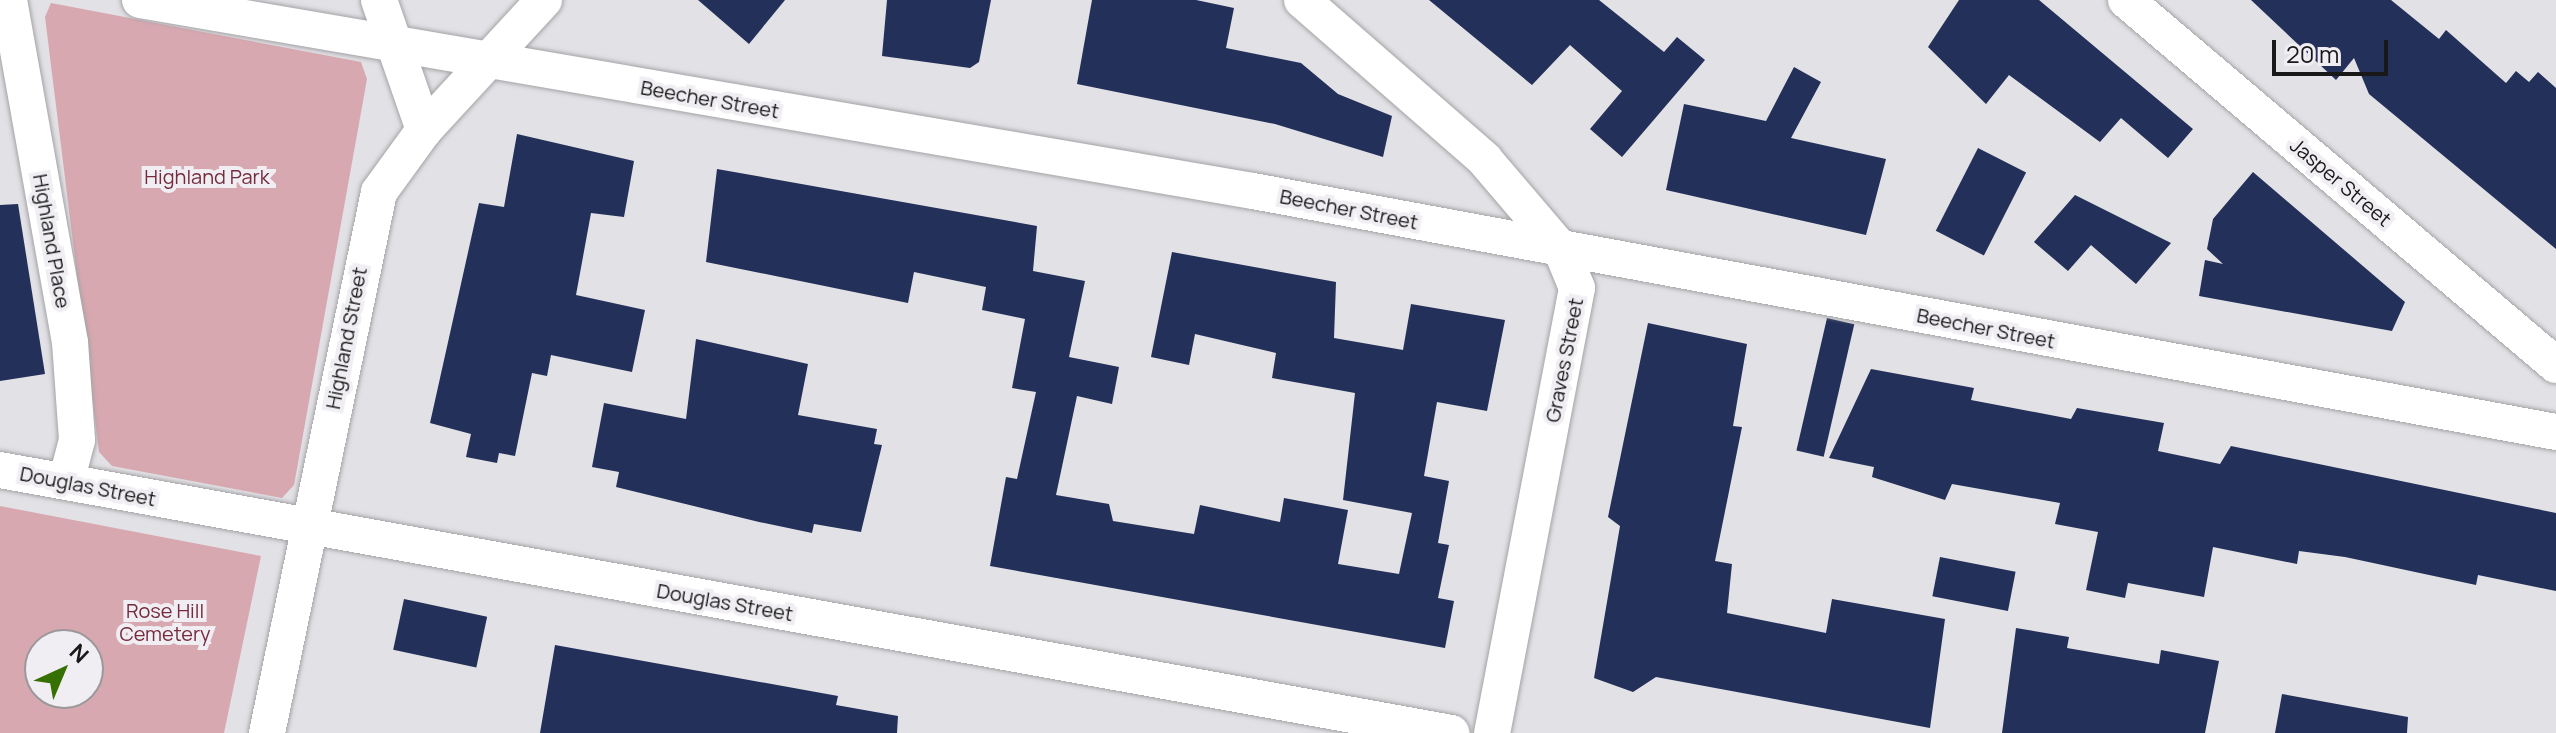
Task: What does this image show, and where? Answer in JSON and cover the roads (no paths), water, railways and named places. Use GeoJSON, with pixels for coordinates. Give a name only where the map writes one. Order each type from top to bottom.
{"type":"FeatureCollection","features":[{"type":"Feature","properties":{"kind":"street","name":"Highland Place"},"geometry":{"type":"LineString","coordinates":[[9,0],[70,342],[77,440],[66,482]]}},
{"type":"Feature","properties":{"kind":"street","name":"Beecher Street"},"geometry":{"type":"LineString","coordinates":[[140,0],[1561,249],[2556,432]]}},
{"type":"Feature","properties":{"kind":"street"},"geometry":{"type":"LineString","coordinates":[[379,0],[424,130]]}},
{"type":"Feature","properties":{"kind":"street","name":"Highland Street"},"geometry":{"type":"LineString","coordinates":[[267,733],[368,226],[379,192],[424,130],[544,0]]}},
{"type":"Feature","properties":{"kind":"street","name":"Graves Street"},"geometry":{"type":"LineString","coordinates":[[1302,0],[1484,159],[1561,249],[1577,288],[1492,733]]}},
{"type":"Feature","properties":{"kind":"street","name":"Jasper Street"},"geometry":{"type":"LineString","coordinates":[[2126,0],[2556,365]]}},
{"type":"Feature","properties":{"kind":"street","name":"Douglas Street"},"geometry":{"type":"LineString","coordinates":[[0,470],[1451,733]]}},
{"type":"Feature","properties":{"kind":"park label","name":"Highland Park"},"geometry":{"type":"Point","coordinates":[207,176]}},
{"type":"Feature","properties":{"kind":"park label","name":"Rose Hill Cemetery"},"geometry":{"type":"Point","coordinates":[165,622]}}]}
